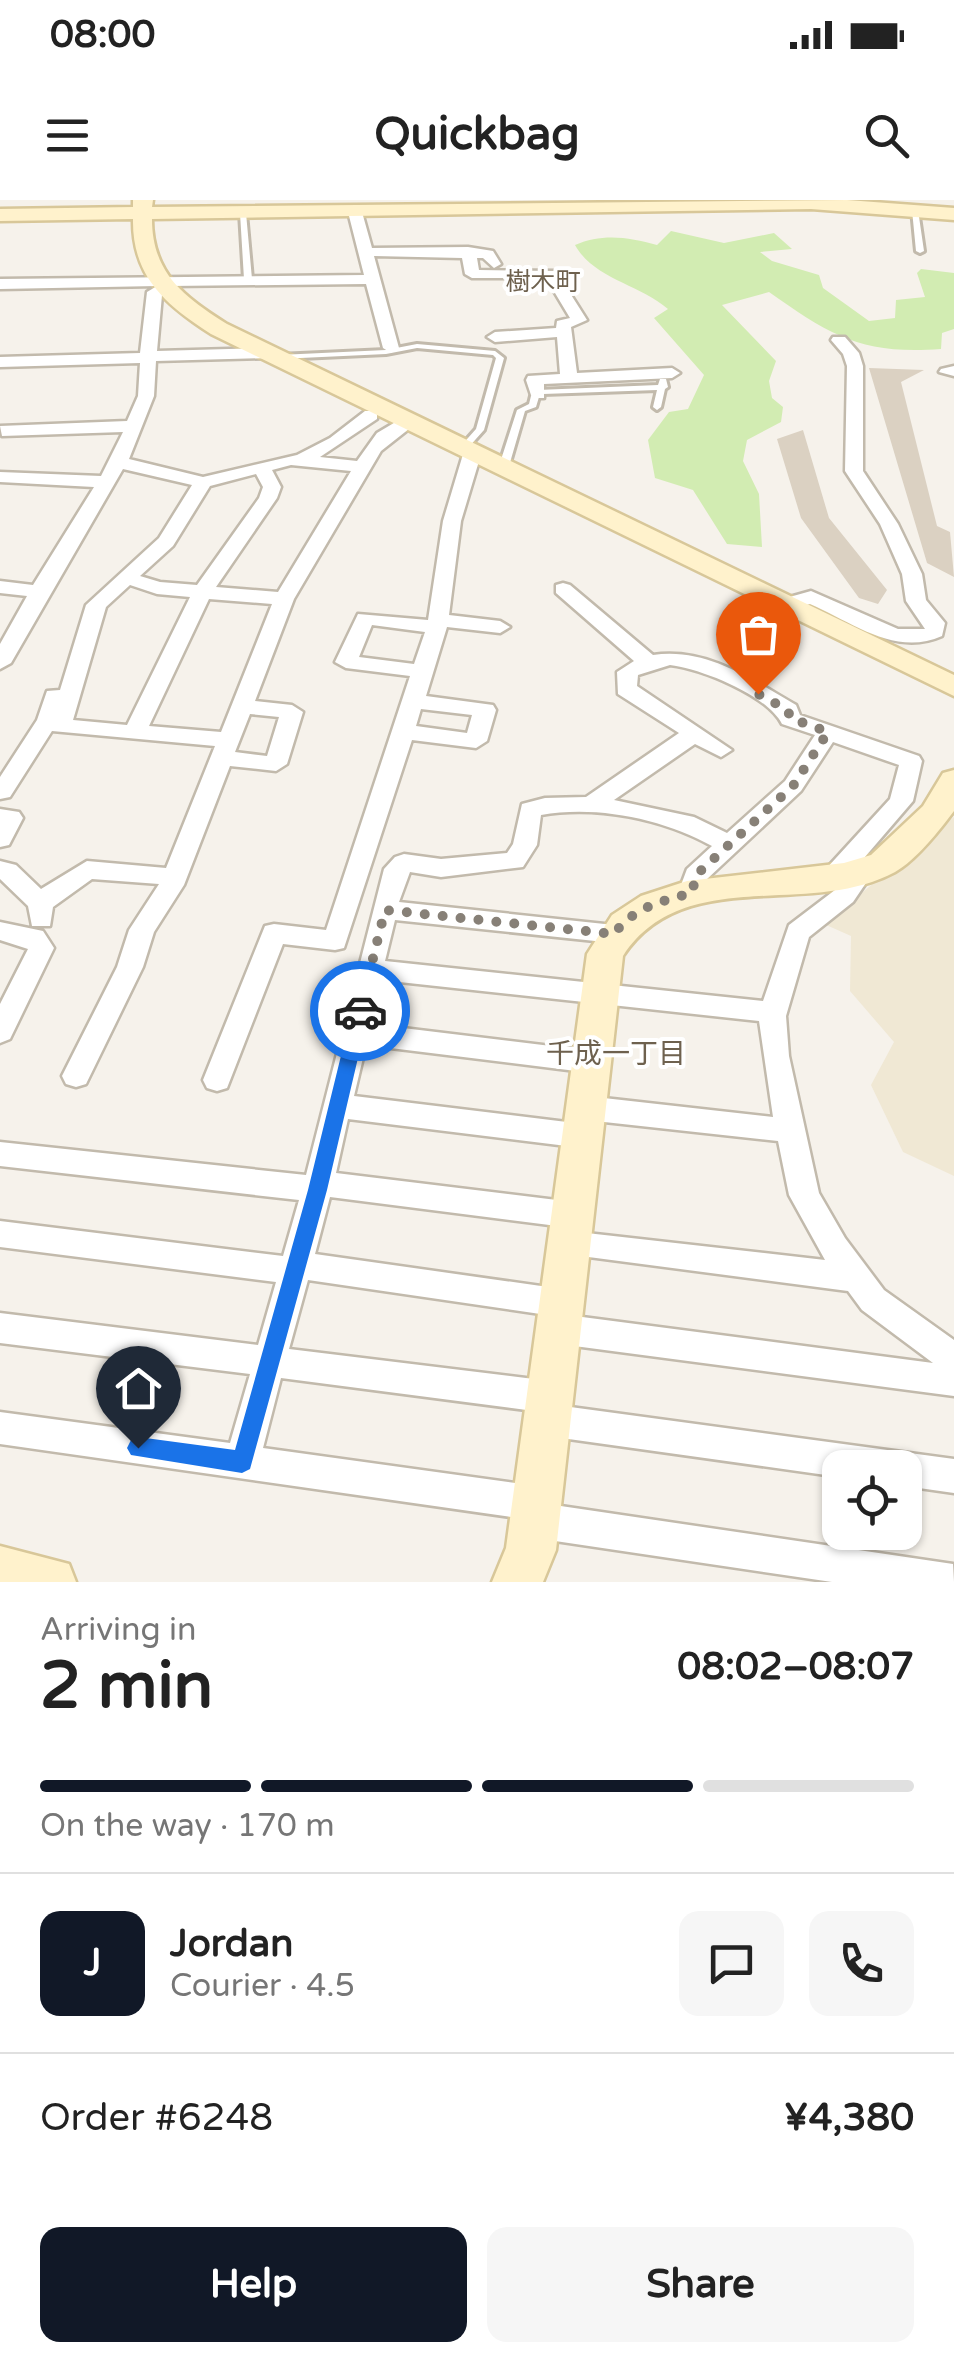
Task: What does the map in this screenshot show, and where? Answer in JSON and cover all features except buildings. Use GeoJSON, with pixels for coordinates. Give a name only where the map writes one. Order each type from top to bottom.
{"type":"FeatureCollection","features":[{"type":"Feature","properties":{"kind":"street"},"geometry":{"type":"LineString","coordinates":[[0,216],[142,207],[243,213],[318,206],[726,202],[921,207],[954,214]]}},
{"type":"Feature","properties":{"kind":"street"},"geometry":{"type":"LineString","coordinates":[[142,207],[148,265],[159,284],[172,300],[219,329],[954,687]]}},
{"type":"Feature","properties":{"kind":"street"},"geometry":{"type":"LineString","coordinates":[[361,208],[366,252],[391,348]]}},
{"type":"Feature","properties":{"kind":"street"},"geometry":{"type":"LineString","coordinates":[[366,252],[468,251],[488,254],[494,264]]}},
{"type":"Feature","properties":{"kind":"street"},"geometry":{"type":"LineString","coordinates":[[468,251],[472,274],[551,274],[579,320],[563,324],[569,378]]}},
{"type":"Feature","properties":{"kind":"street"},"geometry":{"type":"LineString","coordinates":[[0,284],[373,279]]}},
{"type":"Feature","properties":{"kind":"street"},"geometry":{"type":"LineString","coordinates":[[0,663],[9,634],[40,592],[119,462],[132,433],[146,396],[151,306],[159,284]]}},
{"type":"Feature","properties":{"kind":"street"},"geometry":{"type":"LineString","coordinates":[[495,337],[565,332]]}},
{"type":"Feature","properties":{"kind":"street"},"geometry":{"type":"LineString","coordinates":[[786,604],[811,597],[840,613],[912,640],[927,638],[944,623],[916,601],[912,574],[889,524],[854,471],[856,366],[840,340]]}},
{"type":"Feature","properties":{"kind":"street"},"geometry":{"type":"LineString","coordinates":[[0,362],[273,355]]}},
{"type":"Feature","properties":{"kind":"street"},"geometry":{"type":"LineString","coordinates":[[32,380],[36,361]]}},
{"type":"Feature","properties":{"kind":"street"},"geometry":{"type":"LineString","coordinates":[[538,394],[534,380],[665,378]]}},
{"type":"Feature","properties":{"kind":"street"},"geometry":{"type":"LineString","coordinates":[[300,460],[336,442],[372,415]]}},
{"type":"Feature","properties":{"kind":"street"},"geometry":{"type":"LineString","coordinates":[[76,1076],[130,967],[142,930],[175,877],[284,599],[383,436],[410,421]]}},
{"type":"Feature","properties":{"kind":"street"},"geometry":{"type":"LineString","coordinates":[[2,431],[132,433]]}},
{"type":"Feature","properties":{"kind":"street"},"geometry":{"type":"LineString","coordinates":[[50,441],[132,433]]}},
{"type":"Feature","properties":{"kind":"street"},"geometry":{"type":"LineString","coordinates":[[217,1080],[274,933],[335,941],[437,623],[452,521],[468,449]]}},
{"type":"Feature","properties":{"kind":"street"},"geometry":{"type":"LineString","coordinates":[[119,462],[203,482],[300,460],[362,467]]}},
{"type":"Feature","properties":{"kind":"street"},"geometry":{"type":"LineString","coordinates":[[135,732],[202,593],[268,498],[272,487],[260,466]]}},
{"type":"Feature","properties":{"kind":"street"},"geometry":{"type":"LineString","coordinates":[[0,477],[107,482]]}},
{"type":"Feature","properties":{"kind":"street"},"geometry":{"type":"LineString","coordinates":[[203,482],[166,542],[97,602],[60,726],[135,732],[225,749],[276,764],[292,712],[242,706]]}},
{"type":"Feature","properties":{"kind":"street"},"geometry":{"type":"LineString","coordinates":[[125,577],[157,588],[284,599]]}},
{"type":"Feature","properties":{"kind":"street"},"geometry":{"type":"LineString","coordinates":[[0,586],[40,592]]}},
{"type":"Feature","properties":{"kind":"street"},"geometry":{"type":"LineString","coordinates":[[563,589],[650,663]]}},
{"type":"Feature","properties":{"kind":"street"},"geometry":{"type":"LineString","coordinates":[[2,792],[48,720],[85,603],[97,602]]}},
{"type":"Feature","properties":{"kind":"street"},"geometry":{"type":"LineString","coordinates":[[422,672],[346,662],[365,618],[500,627]]}},
{"type":"Feature","properties":{"kind":"street"},"geometry":{"type":"LineString","coordinates":[[721,750],[626,689],[628,672],[650,663],[698,660],[788,710],[790,718],[911,761],[901,801],[843,874]]}},
{"type":"Feature","properties":{"kind":"street"},"geometry":{"type":"LineString","coordinates":[[402,732],[476,741],[485,710],[412,701]]}},
{"type":"Feature","properties":{"kind":"street"},"geometry":{"type":"LineString","coordinates":[[692,893],[696,875],[793,786],[828,732]]}},
{"type":"Feature","properties":{"kind":"street"},"geometry":{"type":"LineString","coordinates":[[590,806],[696,734]]}},
{"type":"Feature","properties":{"kind":"street"},"geometry":{"type":"LineString","coordinates":[[517,1582],[532,1550],[605,954],[614,934],[633,914],[657,902],[692,893],[843,874],[885,862],[941,808],[954,781]]}},
{"type":"Feature","properties":{"kind":"street"},"geometry":{"type":"LineString","coordinates":[[242,1462],[318,1186],[393,875],[404,863],[441,868],[514,860],[525,845],[530,810],[546,804],[590,806],[683,821],[729,845]]}},
{"type":"Feature","properties":{"kind":"street"},"geometry":{"type":"LineString","coordinates":[[0,817],[10,818],[0,839]]}},
{"type":"Feature","properties":{"kind":"street"},"geometry":{"type":"LineString","coordinates":[[0,870],[7,871],[40,903],[42,919],[34,938]]}},
{"type":"Feature","properties":{"kind":"street"},"geometry":{"type":"LineString","coordinates":[[40,903],[87,870],[175,877]]}},
{"type":"Feature","properties":{"kind":"street"},"geometry":{"type":"LineString","coordinates":[[843,874],[858,876],[844,896],[798,932],[773,1012],[775,1056],[804,1195],[834,1248],[874,1300],[954,1358]]}},
{"type":"Feature","properties":{"kind":"street"},"geometry":{"type":"LineString","coordinates":[[385,910],[614,934]]}},
{"type":"Feature","properties":{"kind":"street"},"geometry":{"type":"LineString","coordinates":[[0,932],[34,938],[42,948],[7,1002],[0,1032]]}},
{"type":"Feature","properties":{"kind":"street"},"geometry":{"type":"LineString","coordinates":[[370,970],[773,1012]]}},
{"type":"Feature","properties":{"kind":"street"},"geometry":{"type":"LineString","coordinates":[[355,1033],[592,1062]]}},
{"type":"Feature","properties":{"kind":"street"},"geometry":{"type":"LineString","coordinates":[[338,1106],[791,1132]]}},
{"type":"Feature","properties":{"kind":"street"},"geometry":{"type":"LineString","coordinates":[[0,1154],[318,1186],[856,1278]]}},
{"type":"Feature","properties":{"kind":"street"},"geometry":{"type":"LineString","coordinates":[[0,1234],[296,1268],[954,1382]]}},
{"type":"Feature","properties":{"kind":"street"},"geometry":{"type":"LineString","coordinates":[[0,1328],[270,1362],[822,1456]]}},
{"type":"Feature","properties":{"kind":"street"},"geometry":{"type":"LineString","coordinates":[[0,1428],[242,1462],[909,1579],[953,1582]]}},
{"type":"Feature","properties":{"kind":"street"},"geometry":{"type":"LineString","coordinates":[[922,1471],[954,1476]]}},
{"type":"Feature","properties":{"kind":"street"},"geometry":{"type":"LineString","coordinates":[[0,1571],[52,1582]]}},
{"type":"Feature","properties":{"kind":"lane"},"geometry":{"type":"LineString","coordinates":[[920,251],[921,207]]}},
{"type":"Feature","properties":{"kind":"lane"},"geometry":{"type":"LineString","coordinates":[[243,213],[248,278]]}},
{"type":"Feature","properties":{"kind":"lane"},"geometry":{"type":"LineString","coordinates":[[273,355],[386,352],[391,348],[431,346],[495,353],[500,358],[480,430],[468,449]]}},
{"type":"Feature","properties":{"kind":"lane"},"geometry":{"type":"LineString","coordinates":[[504,466],[521,410],[533,405],[538,394],[665,378],[656,407]]}},
{"type":"Feature","properties":{"kind":"shaded area"},"geometry":{"type":"Polygon","coordinates":[[[954,817],[954,1176],[903,1152],[871,1085],[894,1042],[850,991],[851,936],[824,924],[954,817]]]}},
{"type":"Feature","properties":{"kind":"green space"},"geometry":{"type":"Polygon","coordinates":[[[671,231],[724,243],[774,233],[792,249],[760,252],[772,261],[819,275],[823,288],[869,321],[895,318],[896,300],[925,297],[917,273],[921,269],[954,273],[954,329],[942,333],[941,349],[890,349],[849,339],[769,292],[722,305],[776,361],[769,381],[772,398],[783,407],[781,422],[747,440],[743,461],[759,494],[762,547],[727,544],[693,490],[655,478],[648,440],[669,412],[688,409],[704,375],[654,318],[668,309],[593,266],[575,245],[616,238],[657,245],[671,231]]]}},
{"type":"Feature","properties":{"kind":"way so far"},"geometry":{"type":"LineString","coordinates":[[360,1011],[385,910],[614,934],[633,914],[657,902],[692,893],[696,875],[793,786],[828,732],[790,718],[788,710],[758,694]]}},
{"type":"Feature","properties":{"kind":"district","name":"樹木町"},"geometry":{"type":"Point","coordinates":[543,281]}},
{"type":"Feature","properties":{"kind":"district","name":"千成一丁目"},"geometry":{"type":"Point","coordinates":[616,1053]}},
{"type":"Feature","properties":{"kind":"route"},"geometry":{"type":"LineString","coordinates":[[138,1448],[242,1462],[318,1190],[360,1011]]}}]}
